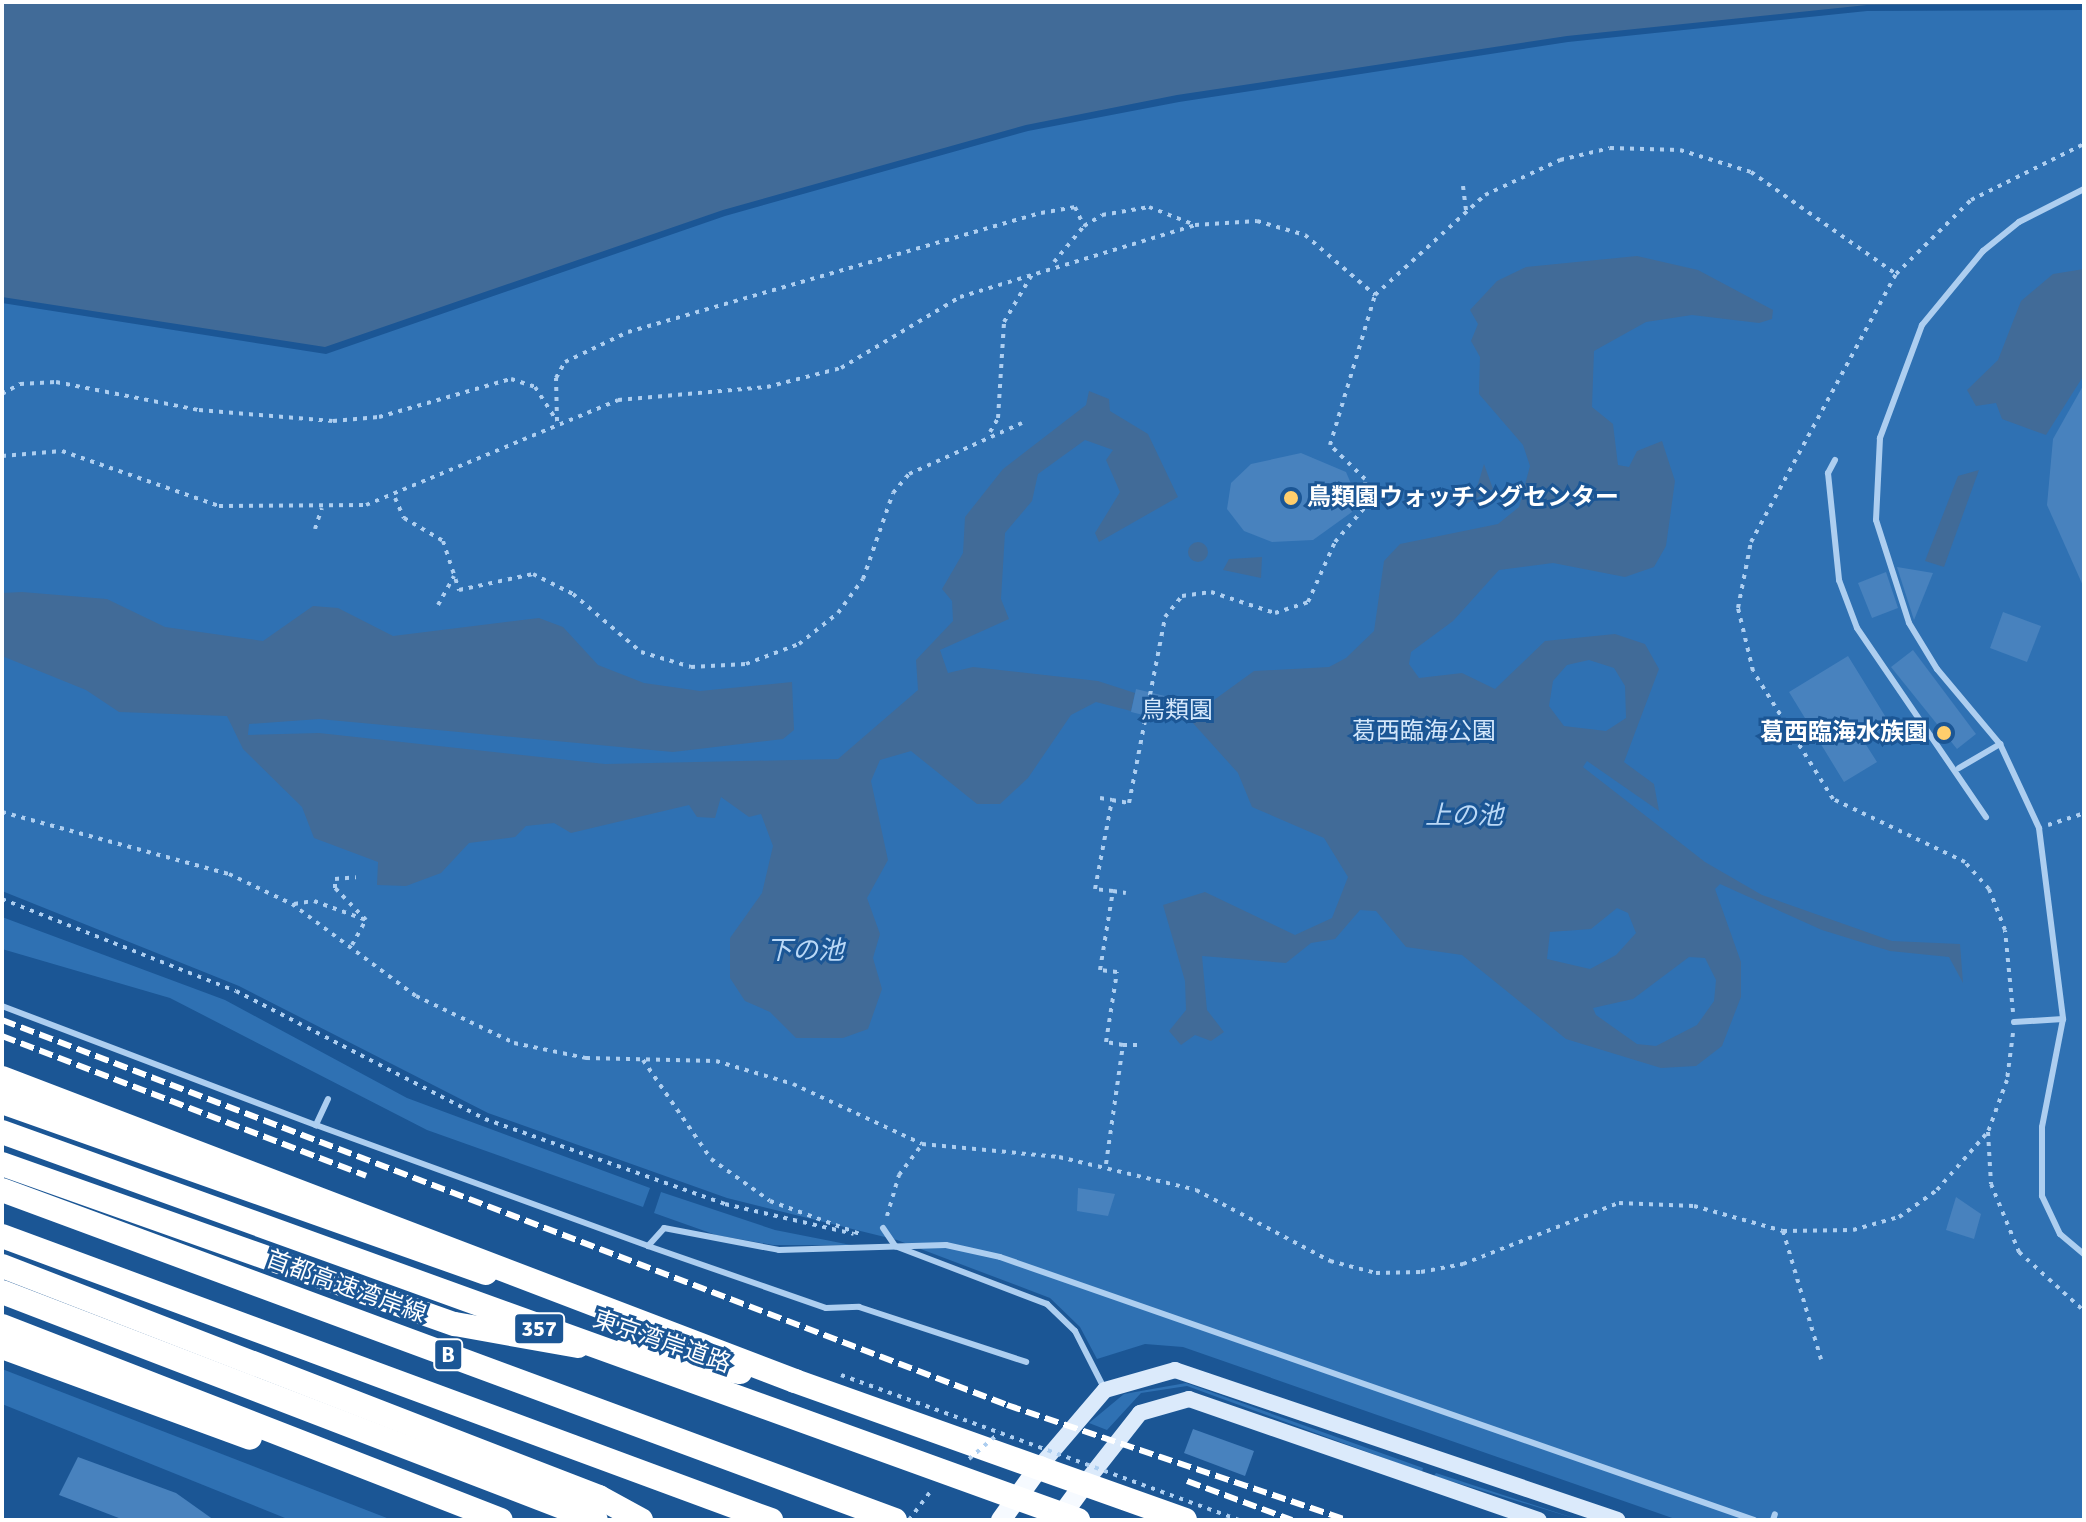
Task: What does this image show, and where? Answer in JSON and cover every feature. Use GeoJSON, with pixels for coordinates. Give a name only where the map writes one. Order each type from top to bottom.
{"type":"FeatureCollection","features":[{"type":"Feature","properties":{"kind":"highway"},"geometry":{"type":"LineString","coordinates":[[2,1078],[795,1381],[1185,1520]]}},
{"type":"Feature","properties":{"kind":"highway"},"geometry":{"type":"LineString","coordinates":[[2,1102],[384,1243],[623,1313]]}},
{"type":"Feature","properties":{"kind":"highway","name":"東京湾岸道路"},"geometry":{"type":"LineString","coordinates":[[2,1132],[1078,1520]]}},
{"type":"Feature","properties":{"kind":"highway"},"geometry":{"type":"LineString","coordinates":[[2,1164],[203,1231],[455,1324],[795,1381]]}},
{"type":"Feature","properties":{"kind":"highway","name":"首都高速湾岸線"},"geometry":{"type":"LineString","coordinates":[[2,1190],[895,1520]]}},
{"type":"Feature","properties":{"kind":"highway","name":"B"},"geometry":{"type":"LineString","coordinates":[[2,1236],[771,1520]]}},
{"type":"Feature","properties":{"kind":"highway"},"geometry":{"type":"LineString","coordinates":[[2,1266],[641,1520]]}},
{"type":"Feature","properties":{"kind":"highway"},"geometry":{"type":"LineString","coordinates":[[2,1292],[596,1520]]}},
{"type":"Feature","properties":{"kind":"highway"},"geometry":{"type":"LineString","coordinates":[[2,1326],[501,1520]]}},
{"type":"Feature","properties":{"kind":"highway"},"geometry":{"type":"LineString","coordinates":[[2,1347],[478,1520]]}},
{"type":"Feature","properties":{"kind":"highway"},"geometry":{"type":"LineString","coordinates":[[810,1422],[1034,1520]]}},
{"type":"Feature","properties":{"kind":"main road"},"geometry":{"type":"LineString","coordinates":[[1001,1520],[1040,1466]]}},
{"type":"Feature","properties":{"kind":"main road"},"geometry":{"type":"LineString","coordinates":[[1058,1520],[1085,1483]]}},
{"type":"Feature","properties":{"kind":"street"},"geometry":{"type":"LineString","coordinates":[[1040,1466],[1105,1390],[1146,1372],[1189,1371],[1617,1520]]}},
{"type":"Feature","properties":{"kind":"street"},"geometry":{"type":"LineString","coordinates":[[1085,1483],[1140,1413],[1189,1399],[1539,1520]]}},
{"type":"Feature","properties":{"kind":"lane"},"geometry":{"type":"LineString","coordinates":[[2084,189],[2019,222],[1948,289],[1903,363],[1880,438],[1876,520],[1903,608],[1937,669],[2000,744],[2039,828],[2063,1019],[2042,1127],[2042,1196],[2060,1234],[2084,1254]]}},
{"type":"Feature","properties":{"kind":"lane"},"geometry":{"type":"LineString","coordinates":[[1835,460],[1828,473],[1839,580],[1857,628],[1893,691],[1959,768],[1986,817]]}},
{"type":"Feature","properties":{"kind":"lane"},"geometry":{"type":"LineString","coordinates":[[1959,768],[2000,744]]}},
{"type":"Feature","properties":{"kind":"lane"},"geometry":{"type":"LineString","coordinates":[[2,1006],[316,1125],[826,1308],[859,1307],[1026,1362]]}},
{"type":"Feature","properties":{"kind":"lane"},"geometry":{"type":"LineString","coordinates":[[2014,1022],[2063,1019]]}},
{"type":"Feature","properties":{"kind":"lane"},"geometry":{"type":"LineString","coordinates":[[316,1125],[328,1099]]}},
{"type":"Feature","properties":{"kind":"lane"},"geometry":{"type":"LineString","coordinates":[[648,1246],[664,1228],[779,1250],[946,1245],[1000,1257],[1555,1446],[1754,1520]]}},
{"type":"Feature","properties":{"kind":"lane"},"geometry":{"type":"LineString","coordinates":[[883,1228],[895,1246],[1047,1304],[1075,1331],[1105,1390]]}},
{"type":"Feature","properties":{"kind":"path"},"geometry":{"type":"LineString","coordinates":[[1100,798],[1129,803],[1165,617],[1182,596],[1211,592],[1295,612],[1308,602],[1335,542],[1354,527],[1366,506],[1365,479],[1330,445],[1375,295],[1466,211],[1523,173],[1610,148],[1680,150],[1751,172],[1896,274]]}},
{"type":"Feature","properties":{"kind":"path"},"geometry":{"type":"LineString","coordinates":[[1463,186],[1466,211]]}},
{"type":"Feature","properties":{"kind":"path"},"geometry":{"type":"LineString","coordinates":[[557,421],[556,378],[565,362],[601,342],[1041,213],[1075,207],[1084,226]]}},
{"type":"Feature","properties":{"kind":"path"},"geometry":{"type":"LineString","coordinates":[[1053,264],[1084,226],[1102,215],[1149,207],[1195,225]]}},
{"type":"Feature","properties":{"kind":"path"},"geometry":{"type":"LineString","coordinates":[[2,456],[62,451],[219,506],[322,508],[395,498],[557,421],[618,400],[767,387],[841,368],[960,297],[1053,264],[1195,225],[1257,221],[1305,235],[1375,295]]}},
{"type":"Feature","properties":{"kind":"path"},"geometry":{"type":"LineString","coordinates":[[988,434],[998,418],[1004,322],[1034,270]]}},
{"type":"Feature","properties":{"kind":"path"},"geometry":{"type":"LineString","coordinates":[[2,394],[20,384],[56,382],[199,410],[333,421],[379,417],[511,379],[535,387],[557,421]]}},
{"type":"Feature","properties":{"kind":"path"},"geometry":{"type":"LineString","coordinates":[[395,498],[404,518],[443,541],[454,576],[468,591],[533,574],[573,594],[641,652],[691,667],[746,664],[799,644],[838,613],[882,536],[893,493],[909,474],[988,434],[1022,423]]}},
{"type":"Feature","properties":{"kind":"path"},"geometry":{"type":"LineString","coordinates":[[315,529],[322,508]]}},
{"type":"Feature","properties":{"kind":"path"},"geometry":{"type":"LineString","coordinates":[[438,605],[454,576]]}},
{"type":"Feature","properties":{"kind":"path"},"geometry":{"type":"LineString","coordinates":[[1112,800],[1095,889],[1126,893]]}},
{"type":"Feature","properties":{"kind":"path"},"geometry":{"type":"LineString","coordinates":[[2,812],[168,852],[292,904],[352,945],[416,996],[501,1038],[586,1058],[716,1061],[793,1084],[922,1144],[1106,1164],[1196,1190],[1294,1246],[1376,1273],[1463,1264],[1619,1203],[1694,1206],[1783,1231],[1853,1230],[1899,1217],[1937,1190],[1988,1132]]}},
{"type":"Feature","properties":{"kind":"path"},"geometry":{"type":"LineString","coordinates":[[2039,828],[2084,813]]}},
{"type":"Feature","properties":{"kind":"path"},"geometry":{"type":"LineString","coordinates":[[356,877],[335,879],[335,888],[366,920]]}},
{"type":"Feature","properties":{"kind":"path"},"geometry":{"type":"LineString","coordinates":[[1113,891],[1100,970],[1117,972],[1106,1042],[1143,1045]]}},
{"type":"Feature","properties":{"kind":"path"},"geometry":{"type":"LineString","coordinates":[[2,899],[236,991],[485,1119],[725,1204],[895,1246]]}},
{"type":"Feature","properties":{"kind":"path"},"geometry":{"type":"LineString","coordinates":[[292,904],[314,901],[366,920]]}},
{"type":"Feature","properties":{"kind":"path"},"geometry":{"type":"LineString","coordinates":[[352,945],[366,920]]}},
{"type":"Feature","properties":{"kind":"path"},"geometry":{"type":"LineString","coordinates":[[1106,1164],[1123,1045]]}},
{"type":"Feature","properties":{"kind":"path"},"geometry":{"type":"LineString","coordinates":[[642,1059],[711,1159],[770,1201],[895,1246]]}},
{"type":"Feature","properties":{"kind":"path"},"geometry":{"type":"LineString","coordinates":[[883,1228],[899,1175],[922,1144]]}},
{"type":"Feature","properties":{"kind":"path"},"geometry":{"type":"LineString","coordinates":[[1783,1231],[1821,1359]]}},
{"type":"Feature","properties":{"kind":"path"},"geometry":{"type":"LineString","coordinates":[[841,1375],[1239,1520]]}},
{"type":"Feature","properties":{"kind":"green space","name":"葛西臨海公園"},"geometry":{"type":"Polygon","coordinates":[[[2084,10],[2084,1520],[1678,1520],[1183,1347],[1145,1344],[1097,1359],[1080,1327],[1050,1298],[897,1240],[727,1198],[488,1113],[239,986],[2,891],[2,303],[326,354],[725,216],[1028,131],[1179,102],[1568,42],[1867,11],[2084,10]]]}},
{"type":"Feature","properties":{"kind":"green space"},"geometry":{"type":"Polygon","coordinates":[[[2,917],[225,1000],[407,1098],[650,1188],[643,1207],[427,1130],[170,998],[2,949],[2,917]]]}},
{"type":"Feature","properties":{"kind":"green space"},"geometry":{"type":"Polygon","coordinates":[[[661,1192],[775,1230],[851,1245],[773,1245],[716,1235],[654,1213],[661,1192]]]}},
{"type":"Feature","properties":{"kind":"green space"},"geometry":{"type":"Polygon","coordinates":[[[2,1369],[392,1520],[290,1520],[2,1404],[2,1369]]]}},
{"type":"Feature","properties":{"kind":"green space"},"geometry":{"type":"Polygon","coordinates":[[[1186,1383],[1423,1468],[1422,1472],[1187,1386],[1141,1393],[1107,1430],[1089,1423],[1124,1394],[1186,1383]]]}},
{"type":"Feature","properties":{"kind":"green space"},"geometry":{"type":"Polygon","coordinates":[[[1436,1473],[1580,1520],[1434,1476],[1436,1473]]]}},
{"type":"Feature","properties":{"kind":"water"},"geometry":{"type":"Polygon","coordinates":[[[2,2],[2084,4],[1867,5],[1567,36],[1177,95],[1026,125],[723,210],[325,347],[2,297],[2,2]]]}},
{"type":"Feature","properties":{"kind":"water","name":"上の池"},"geometry":{"type":"Polygon","coordinates":[[[1637,256],[1698,270],[1773,310],[1772,319],[1759,323],[1692,315],[1646,322],[1594,351],[1592,407],[1613,424],[1618,465],[1629,467],[1637,451],[1662,441],[1675,481],[1666,546],[1654,567],[1625,577],[1553,563],[1499,570],[1453,621],[1411,652],[1409,664],[1419,678],[1462,673],[1495,689],[1545,641],[1615,634],[1645,644],[1659,669],[1624,762],[1654,784],[1659,811],[1587,761],[1583,767],[1705,862],[1762,895],[1892,941],[1960,944],[1963,983],[1949,957],[1890,951],[1822,930],[1720,884],[1715,889],[1741,962],[1741,997],[1722,1046],[1696,1066],[1661,1068],[1566,1039],[1462,955],[1406,947],[1376,911],[1360,910],[1335,939],[1311,943],[1286,963],[1202,956],[1207,1010],[1224,1032],[1211,1041],[1195,1035],[1181,1045],[1169,1031],[1186,1010],[1185,981],[1163,905],[1205,892],[1295,935],[1332,918],[1348,877],[1324,838],[1252,807],[1238,773],[1192,722],[1165,717],[1169,698],[1214,700],[1254,671],[1329,667],[1346,658],[1374,631],[1384,561],[1400,544],[1498,524],[1519,507],[1530,466],[1523,445],[1479,394],[1480,357],[1471,341],[1478,324],[1470,310],[1497,281],[1526,267],[1637,256]],[[1589,660],[1567,665],[1553,681],[1549,706],[1564,726],[1606,731],[1626,718],[1625,686],[1614,668],[1589,660]],[[1617,908],[1591,929],[1550,932],[1547,959],[1590,969],[1616,955],[1636,933],[1628,913],[1617,908]],[[1689,957],[1633,999],[1593,1008],[1596,1015],[1637,1044],[1656,1046],[1697,1025],[1714,1001],[1716,980],[1705,958],[1689,957]]]}},
{"type":"Feature","properties":{"kind":"water"},"geometry":{"type":"Polygon","coordinates":[[[2084,269],[2084,375],[2046,435],[2002,419],[1996,403],[1976,406],[1967,390],[1998,360],[2021,301],[2053,274],[2084,269]]]}},
{"type":"Feature","properties":{"kind":"water","name":"下の池"},"geometry":{"type":"Polygon","coordinates":[[[1089,391],[1109,399],[1110,411],[1148,434],[1178,497],[1099,542],[1095,533],[1120,492],[1106,460],[1113,450],[1085,440],[1038,474],[1032,501],[1005,533],[1001,599],[1009,619],[940,650],[948,673],[973,667],[1098,681],[1135,693],[1131,711],[1096,702],[1071,715],[1028,778],[1000,804],[977,804],[911,751],[880,760],[871,781],[888,860],[867,898],[880,934],[873,958],[882,989],[868,1029],[843,1038],[796,1038],[770,1012],[745,1001],[730,978],[730,938],[762,893],[773,846],[761,814],[749,817],[721,797],[715,818],[697,817],[689,805],[571,833],[554,823],[526,826],[515,837],[469,843],[441,873],[406,886],[377,885],[378,862],[314,838],[302,807],[243,749],[227,716],[119,712],[86,690],[2,656],[2,593],[107,599],[165,627],[263,641],[313,606],[338,608],[393,636],[539,618],[563,627],[598,665],[644,683],[700,691],[792,682],[794,730],[783,739],[673,752],[319,719],[249,724],[248,735],[319,733],[605,764],[838,759],[918,690],[916,660],[953,621],[952,601],[942,589],[963,553],[965,517],[1003,469],[1086,405],[1089,391]]]}},
{"type":"Feature","properties":{"kind":"water"},"geometry":{"type":"Polygon","coordinates":[[[1484,464],[1493,489],[1464,505],[1478,484],[1484,464]]]}},
{"type":"Feature","properties":{"kind":"water"},"geometry":{"type":"Polygon","coordinates":[[[1979,470],[1944,567],[1925,561],[1958,476],[1979,470]]]}},
{"type":"Feature","properties":{"kind":"water"},"geometry":{"type":"Polygon","coordinates":[[[1198,542],[1205,545],[1208,552],[1205,559],[1198,562],[1191,559],[1188,552],[1191,545],[1198,542]]]}},
{"type":"Feature","properties":{"kind":"water"},"geometry":{"type":"Polygon","coordinates":[[[1262,557],[1261,578],[1223,570],[1229,559],[1262,557]]]}},
{"type":"Feature","properties":{"kind":"building"},"geometry":{"type":"Polygon","coordinates":[[[2084,384],[2084,588],[2047,505],[2053,439],[2084,384]]]}},
{"type":"Feature","properties":{"kind":"building","name":"鳥類園ウォッチングセンター"},"geometry":{"type":"Polygon","coordinates":[[[1301,453],[1346,472],[1355,493],[1352,512],[1313,540],[1272,542],[1244,531],[1227,509],[1231,483],[1251,464],[1301,453]]]}},
{"type":"Feature","properties":{"kind":"building"},"geometry":{"type":"Polygon","coordinates":[[[1897,567],[1933,573],[1914,620],[1897,567]]]}},
{"type":"Feature","properties":{"kind":"building"},"geometry":{"type":"Polygon","coordinates":[[[1886,572],[1898,608],[1872,618],[1858,583],[1886,572]]]}},
{"type":"Feature","properties":{"kind":"building"},"geometry":{"type":"Polygon","coordinates":[[[2003,612],[2041,626],[2027,662],[1990,648],[2003,612]]]}},
{"type":"Feature","properties":{"kind":"building"},"geometry":{"type":"Polygon","coordinates":[[[1913,650],[1976,734],[1957,749],[1891,667],[1913,650]]]}},
{"type":"Feature","properties":{"kind":"building"},"geometry":{"type":"Polygon","coordinates":[[[1848,656],[1890,724],[1863,740],[1877,762],[1844,782],[1789,692],[1848,656]]]}},
{"type":"Feature","properties":{"kind":"building"},"geometry":{"type":"Polygon","coordinates":[[[1136,689],[1169,697],[1164,720],[1131,712],[1136,689]]]}},
{"type":"Feature","properties":{"kind":"building"},"geometry":{"type":"Polygon","coordinates":[[[1078,1188],[1115,1194],[1108,1216],[1077,1211],[1078,1188]]]}},
{"type":"Feature","properties":{"kind":"building"},"geometry":{"type":"Polygon","coordinates":[[[1956,1197],[1981,1214],[1974,1239],[1946,1230],[1956,1197]]]}},
{"type":"Feature","properties":{"kind":"building"},"geometry":{"type":"Polygon","coordinates":[[[1193,1429],[1254,1451],[1245,1476],[1184,1453],[1193,1429]]]}},
{"type":"Feature","properties":{"kind":"building"},"geometry":{"type":"Polygon","coordinates":[[[78,1457],[176,1493],[214,1520],[124,1520],[59,1495],[78,1457]]]}},
{"type":"Feature","properties":{"kind":"railway"},"geometry":{"type":"LineString","coordinates":[[2,1020],[1007,1405],[1346,1520]]}},
{"type":"Feature","properties":{"kind":"railway"},"geometry":{"type":"LineString","coordinates":[[2,1036],[366,1176]]}},
{"type":"Feature","properties":{"kind":"railway"},"geometry":{"type":"LineString","coordinates":[[1187,1481],[1292,1520]]}},
{"type":"Feature","properties":{"kind":"place","name":"鳥類園ウォッチングセンター"},"geometry":{"type":"Point","coordinates":[1291,498]}},
{"type":"Feature","properties":{"kind":"place","name":"葛西臨海水族園"},"geometry":{"type":"Point","coordinates":[1944,733]}},
{"type":"Feature","properties":{"kind":"park label","name":"鳥類園"},"geometry":{"type":"Point","coordinates":[1177,711]}}]}
